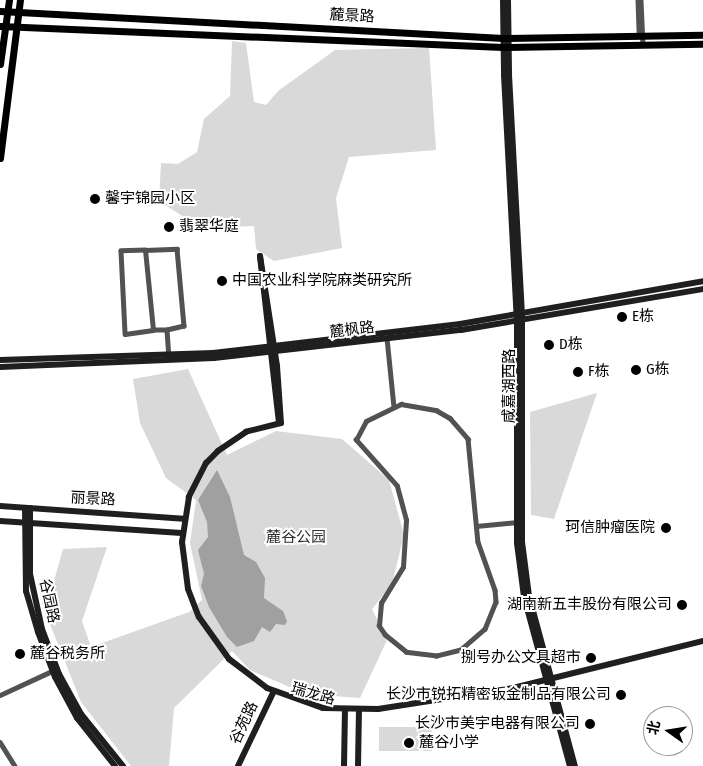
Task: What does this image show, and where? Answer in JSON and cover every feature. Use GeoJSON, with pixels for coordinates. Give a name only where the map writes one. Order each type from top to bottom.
{"type":"FeatureCollection","features":[{"type":"Feature","properties":{"kind":"main road"},"geometry":{"type":"LineString","coordinates":[[0,64],[3,11],[9,0]]}},
{"type":"Feature","properties":{"kind":"main road"},"geometry":{"type":"LineString","coordinates":[[0,158],[20,0]]}},
{"type":"Feature","properties":{"kind":"main road","name":"咸嘉湖西路"},"geometry":{"type":"LineString","coordinates":[[503,0],[506,38]]}},
{"type":"Feature","properties":{"kind":"main road","name":"咸嘉湖西路"},"geometry":{"type":"LineString","coordinates":[[508,0],[506,47],[519,318],[522,542],[529,596],[547,682],[575,766]]}},
{"type":"Feature","properties":{"kind":"main road","name":"麓景路"},"geometry":{"type":"LineString","coordinates":[[3,11],[506,38],[703,35]]}},
{"type":"Feature","properties":{"kind":"main road","name":"麓景路"},"geometry":{"type":"LineString","coordinates":[[2,26],[17,25],[506,47],[703,44]]}},
{"type":"Feature","properties":{"kind":"main road"},"geometry":{"type":"LineString","coordinates":[[260,256],[262,256],[273,349],[260,256]]}},
{"type":"Feature","properties":{"kind":"main road"},"geometry":{"type":"LineString","coordinates":[[0,360],[169,356],[273,349],[519,318],[703,281]]}},
{"type":"Feature","properties":{"kind":"main road","name":"麓枫路"},"geometry":{"type":"LineString","coordinates":[[0,367],[141,363],[387,338],[703,289]]}},
{"type":"Feature","properties":{"kind":"main road","name":"咸嘉湖西路"},"geometry":{"type":"LineString","coordinates":[[519,318],[517,522],[524,596],[570,766]]}},
{"type":"Feature","properties":{"kind":"main road","name":"瑞龙路"},"geometry":{"type":"LineString","coordinates":[[273,349],[280,422],[240,433],[209,456],[192,482],[182,518],[182,574],[197,618],[231,664],[274,693],[310,708],[359,713],[547,682],[703,642]]}},
{"type":"Feature","properties":{"kind":"main road","name":"丽景路"},"geometry":{"type":"LineString","coordinates":[[0,506],[182,518]]}},
{"type":"Feature","properties":{"kind":"main road","name":"谷园路"},"geometry":{"type":"LineString","coordinates":[[27,508],[28,602],[52,671],[77,718],[115,766]]}},
{"type":"Feature","properties":{"kind":"main road","name":"丽景路"},"geometry":{"type":"LineString","coordinates":[[0,521],[181,533]]}},
{"type":"Feature","properties":{"kind":"main road","name":"谷园路"},"geometry":{"type":"LineString","coordinates":[[27,522],[32,590],[52,658],[81,714],[122,766]]}},
{"type":"Feature","properties":{"kind":"main road","name":"谷苑路"},"geometry":{"type":"LineString","coordinates":[[240,766],[274,693]]}},
{"type":"Feature","properties":{"kind":"main road"},"geometry":{"type":"LineString","coordinates":[[344,766],[345,713]]}},
{"type":"Feature","properties":{"kind":"main road"},"geometry":{"type":"LineString","coordinates":[[358,766],[359,713]]}},
{"type":"Feature","properties":{"kind":"street"},"geometry":{"type":"LineString","coordinates":[[639,0],[643,45]]}},
{"type":"Feature","properties":{"kind":"street"},"geometry":{"type":"LineString","coordinates":[[178,249],[184,326],[167,330],[124,334],[121,252],[178,249]]}},
{"type":"Feature","properties":{"kind":"street"},"geometry":{"type":"LineString","coordinates":[[145,250],[153,330]]}},
{"type":"Feature","properties":{"kind":"street"},"geometry":{"type":"LineString","coordinates":[[167,330],[169,356]]}},
{"type":"Feature","properties":{"kind":"street"},"geometry":{"type":"LineString","coordinates":[[387,338],[394,407]]}},
{"type":"Feature","properties":{"kind":"street"},"geometry":{"type":"LineString","coordinates":[[401,404],[436,410],[462,428],[472,456],[476,526],[495,590],[496,602],[486,629],[474,641],[449,654],[423,656],[406,652],[385,635],[379,626],[378,614],[381,603],[403,567],[407,538],[404,507],[390,477],[356,440],[366,421],[394,407],[401,404]]}},
{"type":"Feature","properties":{"kind":"street"},"geometry":{"type":"LineString","coordinates":[[476,526],[517,522]]}},
{"type":"Feature","properties":{"kind":"street"},"geometry":{"type":"LineString","coordinates":[[0,695],[52,671]]}},
{"type":"Feature","properties":{"kind":"street"},"geometry":{"type":"LineString","coordinates":[[0,742],[15,766]]}},
{"type":"Feature","properties":{"kind":"green space"},"geometry":{"type":"Polygon","coordinates":[[[232,41],[246,43],[254,102],[266,105],[278,91],[335,50],[429,48],[436,150],[349,157],[336,198],[342,248],[274,261],[256,249],[254,226],[201,228],[159,201],[161,163],[178,164],[197,152],[204,119],[230,96],[232,41]]]}},
{"type":"Feature","properties":{"kind":"green space","name":"麓谷公园"},"geometry":{"type":"Polygon","coordinates":[[[188,369],[227,455],[276,431],[342,439],[389,480],[404,535],[392,584],[372,609],[387,640],[360,698],[306,694],[250,670],[232,651],[174,708],[169,766],[131,766],[81,702],[42,604],[50,595],[63,549],[107,547],[82,621],[91,647],[189,612],[202,600],[190,543],[196,500],[166,478],[140,423],[133,379],[188,369]]]}},
{"type":"Feature","properties":{"kind":"green space"},"geometry":{"type":"Polygon","coordinates":[[[597,393],[554,519],[531,515],[530,412],[597,393]]]}},
{"type":"Feature","properties":{"kind":"green space"},"geometry":{"type":"Polygon","coordinates":[[[379,727],[432,727],[432,751],[379,751],[379,727]]]}},
{"type":"Feature","properties":{"kind":"shaded area"},"geometry":{"type":"Polygon","coordinates":[[[217,470],[230,497],[244,555],[256,562],[265,578],[264,598],[283,611],[287,621],[285,625],[276,624],[270,632],[262,627],[254,641],[237,647],[227,637],[209,607],[201,586],[204,574],[198,550],[208,537],[207,522],[198,500],[217,470]]]}},
{"type":"Feature","properties":{"kind":"place","name":"馨宇锦园小区"},"geometry":{"type":"Point","coordinates":[95,199]}},
{"type":"Feature","properties":{"kind":"place","name":"翡翠华庭"},"geometry":{"type":"Point","coordinates":[169,227]}},
{"type":"Feature","properties":{"kind":"place","name":"中国农业科学院麻类研究所"},"geometry":{"type":"Point","coordinates":[222,281]}},
{"type":"Feature","properties":{"kind":"place","name":"E栋"},"geometry":{"type":"Point","coordinates":[622,317]}},
{"type":"Feature","properties":{"kind":"place","name":"D栋"},"geometry":{"type":"Point","coordinates":[549,345]}},
{"type":"Feature","properties":{"kind":"place","name":"G栋"},"geometry":{"type":"Point","coordinates":[636,370]}},
{"type":"Feature","properties":{"kind":"place","name":"F栋"},"geometry":{"type":"Point","coordinates":[578,372]}},
{"type":"Feature","properties":{"kind":"place","name":"珂信肿瘤医院"},"geometry":{"type":"Point","coordinates":[666,528]}},
{"type":"Feature","properties":{"kind":"place","name":"湖南新五丰股份有限公司"},"geometry":{"type":"Point","coordinates":[682,605]}},
{"type":"Feature","properties":{"kind":"place","name":"麓谷税务所"},"geometry":{"type":"Point","coordinates":[20,654]}},
{"type":"Feature","properties":{"kind":"place","name":"捌号办公文具超市"},"geometry":{"type":"Point","coordinates":[591,658]}},
{"type":"Feature","properties":{"kind":"place","name":"长沙市锐拓精密钣金制品有限公司"},"geometry":{"type":"Point","coordinates":[621,695]}},
{"type":"Feature","properties":{"kind":"place","name":"长沙市美宇电器有限公司"},"geometry":{"type":"Point","coordinates":[590,724]}},
{"type":"Feature","properties":{"kind":"place","name":"麓谷小学"},"geometry":{"type":"Point","coordinates":[409,743]}}]}
